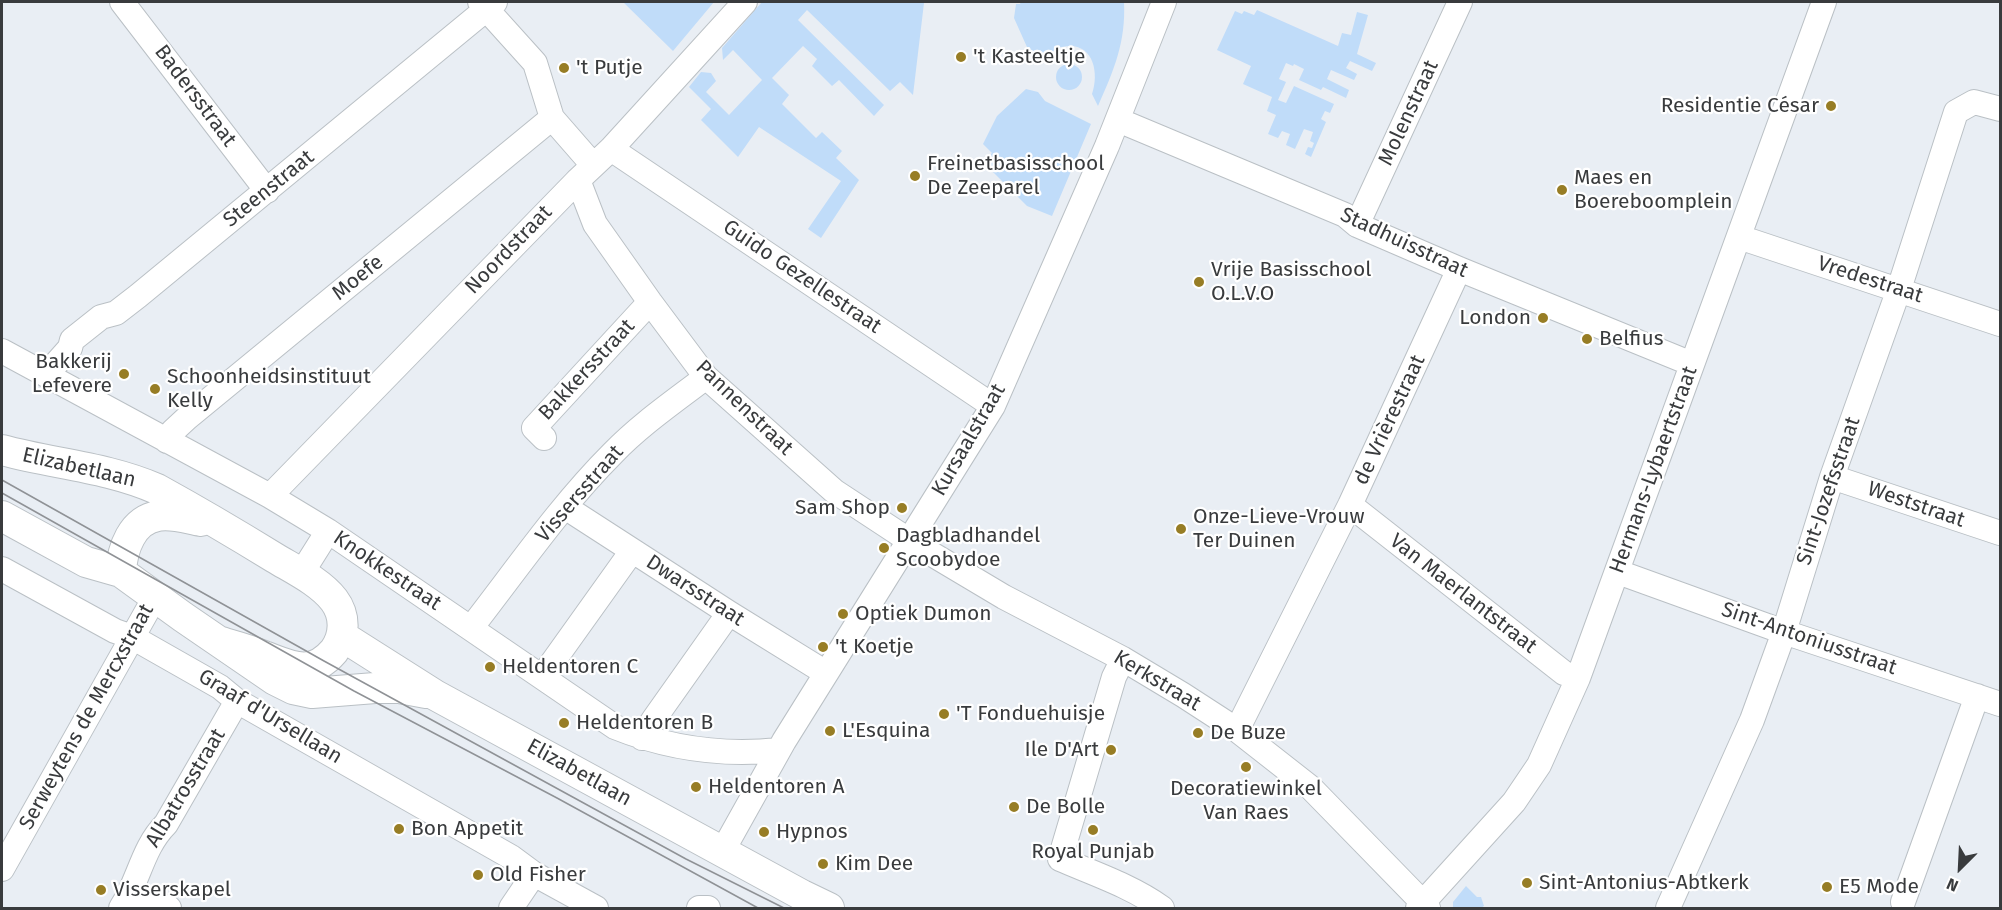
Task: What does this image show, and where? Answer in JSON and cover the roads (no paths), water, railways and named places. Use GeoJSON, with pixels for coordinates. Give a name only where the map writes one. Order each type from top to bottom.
{"type":"FeatureCollection","features":[{"type":"Feature","properties":{"kind":"main road","name":"Elizabetlaan"},"geometry":{"type":"LineString","coordinates":[[2,450],[133,478],[157,489],[301,574],[335,601],[342,618],[342,636],[335,650],[324,661],[312,667],[291,668],[262,655],[221,642]]}},
{"type":"Feature","properties":{"kind":"main road","name":"Elizabetlaan"},"geometry":{"type":"LineString","coordinates":[[121,572],[124,549],[131,536],[147,519],[160,515],[219,524]]}},
{"type":"Feature","properties":{"kind":"main road","name":"Elizabetlaan"},"geometry":{"type":"LineString","coordinates":[[2,516],[86,562],[121,572],[275,680],[293,688],[312,693],[399,688],[435,695]]}},
{"type":"Feature","properties":{"kind":"main road","name":"Elizabetlaan"},"geometry":{"type":"LineString","coordinates":[[342,636],[435,695],[829,909]]}},
{"type":"Feature","properties":{"kind":"street","name":"Badersstraat"},"geometry":{"type":"LineString","coordinates":[[122,2],[267,190]]}},
{"type":"Feature","properties":{"kind":"street","name":"Noordstraat"},"geometry":{"type":"LineString","coordinates":[[270,496],[611,148],[745,2]]}},
{"type":"Feature","properties":{"kind":"street","name":"Kursaalstraat"},"geometry":{"type":"LineString","coordinates":[[722,852],[778,750],[993,406],[1118,120],[1164,2]]}},
{"type":"Feature","properties":{"kind":"street","name":"Molenstraat"},"geometry":{"type":"LineString","coordinates":[[1357,225],[1460,2]]}},
{"type":"Feature","properties":{"kind":"street","name":"Hermans-Lybaertstraat"},"geometry":{"type":"LineString","coordinates":[[1423,907],[1514,802],[1539,765],[1578,678],[1824,2]]}},
{"type":"Feature","properties":{"kind":"street","name":"Steenstraat"},"geometry":{"type":"LineString","coordinates":[[46,375],[70,348],[72,340],[101,317],[116,313],[267,190],[488,4]]}},
{"type":"Feature","properties":{"kind":"street","name":"Pannenstraat"},"geometry":{"type":"LineString","coordinates":[[488,4],[535,63],[552,118],[585,173],[595,224],[706,377],[834,491],[910,541]]}},
{"type":"Feature","properties":{"kind":"street","name":"Sint-Jozefsstraat"},"geometry":{"type":"LineString","coordinates":[[1668,909],[1752,720],[1784,632],[1832,477],[1899,289],[1956,112],[1974,102],[2001,109]]}},
{"type":"Feature","properties":{"kind":"street","name":"Moefe"},"geometry":{"type":"LineString","coordinates":[[167,441],[187,417],[552,118]]}},
{"type":"Feature","properties":{"kind":"street","name":"Stadhuisstraat"},"geometry":{"type":"LineString","coordinates":[[1118,120],[1345,215],[1357,225],[1459,269],[1692,364]]}},
{"type":"Feature","properties":{"kind":"street","name":"Guido Gezellestraat"},"geometry":{"type":"LineString","coordinates":[[611,148],[993,406]]}},
{"type":"Feature","properties":{"kind":"street","name":"Vredestraat"},"geometry":{"type":"LineString","coordinates":[[1739,237],[2001,324]]}},
{"type":"Feature","properties":{"kind":"street","name":"de Vrièrestraat"},"geometry":{"type":"LineString","coordinates":[[1236,730],[1350,505],[1459,269]]}},
{"type":"Feature","properties":{"kind":"street","name":"Bakkersstraat"},"geometry":{"type":"LineString","coordinates":[[544,438],[534,428],[650,302]]}},
{"type":"Feature","properties":{"kind":"street","name":"Knokkestraat"},"geometry":{"type":"LineString","coordinates":[[2,351],[270,496],[328,531],[615,728],[642,738],[705,751],[749,753],[778,750]]}},
{"type":"Feature","properties":{"kind":"street","name":"Vissersstraat"},"geometry":{"type":"LineString","coordinates":[[471,628],[565,507],[613,452],[641,427],[706,377]]}},
{"type":"Feature","properties":{"kind":"street","name":"Weststraat"},"geometry":{"type":"LineString","coordinates":[[1832,477],[2001,533]]}},
{"type":"Feature","properties":{"kind":"street","name":"Van Maerlantstraat"},"geometry":{"type":"LineString","coordinates":[[1350,505],[1564,673],[1578,678]]}},
{"type":"Feature","properties":{"kind":"street","name":"Dwarsstraat"},"geometry":{"type":"LineString","coordinates":[[565,507],[729,614],[826,673]]}},
{"type":"Feature","properties":{"kind":"street"},"geometry":{"type":"LineString","coordinates":[[301,574],[328,531]]}},
{"type":"Feature","properties":{"kind":"street","name":"Kerkstraat"},"geometry":{"type":"LineString","coordinates":[[910,541],[1004,597],[1123,659],[1236,730],[1311,788],[1423,907]]}},
{"type":"Feature","properties":{"kind":"street"},"geometry":{"type":"LineString","coordinates":[[542,677],[632,551]]}},
{"type":"Feature","properties":{"kind":"street","name":"Graaf d'Ursellaan"},"geometry":{"type":"LineString","coordinates":[[2,569],[115,631],[132,637],[220,687],[237,701],[511,857],[534,874],[596,909]]}},
{"type":"Feature","properties":{"kind":"street","name":"Sint-Antoniusstraat"},"geometry":{"type":"LineString","coordinates":[[1618,572],[1784,632],[2001,704]]}},
{"type":"Feature","properties":{"kind":"street","name":"Serweytens de Mercxstraat"},"geometry":{"type":"LineString","coordinates":[[5,854],[155,597]]}},
{"type":"Feature","properties":{"kind":"street"},"geometry":{"type":"LineString","coordinates":[[642,738],[729,614]]}},
{"type":"Feature","properties":{"kind":"street"},"geometry":{"type":"LineString","coordinates":[[1123,659],[1114,677],[1060,859],[1127,888],[1162,909]]}},
{"type":"Feature","properties":{"kind":"street"},"geometry":{"type":"LineString","coordinates":[[1904,902],[1977,696]]}},
{"type":"Feature","properties":{"kind":"street","name":"Albatrosstraat"},"geometry":{"type":"LineString","coordinates":[[125,903],[138,870],[158,832],[166,824],[237,701]]}},
{"type":"Feature","properties":{"kind":"street"},"geometry":{"type":"LineString","coordinates":[[511,909],[534,874]]}},
{"type":"Feature","properties":{"kind":"street"},"geometry":{"type":"LineString","coordinates":[[125,903],[169,909]]}},
{"type":"Feature","properties":{"kind":"tram line"},"geometry":{"type":"LineString","coordinates":[[2,480],[324,661],[686,859],[784,908]]}},
{"type":"Feature","properties":{"kind":"tram line"},"geometry":{"type":"LineString","coordinates":[[2,493],[354,691],[758,908]]}},
{"type":"Feature","properties":{"kind":"place","name":"'t Kasteeltje"},"geometry":{"type":"Point","coordinates":[961,57]}},
{"type":"Feature","properties":{"kind":"place","name":"'t Putje"},"geometry":{"type":"Point","coordinates":[564,68]}},
{"type":"Feature","properties":{"kind":"place","name":"Residentie César"},"geometry":{"type":"Point","coordinates":[1831,106]}},
{"type":"Feature","properties":{"kind":"place","name":"Freinetbasisschool De Zeeparel"},"geometry":{"type":"Point","coordinates":[915,176]}},
{"type":"Feature","properties":{"kind":"place","name":"Maes en Boereboomplein"},"geometry":{"type":"Point","coordinates":[1562,190]}},
{"type":"Feature","properties":{"kind":"place","name":"Vrije Basisschool O.L.V.O"},"geometry":{"type":"Point","coordinates":[1199,282]}},
{"type":"Feature","properties":{"kind":"place","name":"London"},"geometry":{"type":"Point","coordinates":[1543,318]}},
{"type":"Feature","properties":{"kind":"place","name":"Belfius"},"geometry":{"type":"Point","coordinates":[1587,339]}},
{"type":"Feature","properties":{"kind":"place","name":"Bakkerij Lefevere"},"geometry":{"type":"Point","coordinates":[124,374]}},
{"type":"Feature","properties":{"kind":"place","name":"Schoonheidsinstituut Kelly"},"geometry":{"type":"Point","coordinates":[155,389]}},
{"type":"Feature","properties":{"kind":"place","name":"Sam Shop"},"geometry":{"type":"Point","coordinates":[902,508]}},
{"type":"Feature","properties":{"kind":"place","name":"Onze-Lieve-Vrouw Ter Duinen"},"geometry":{"type":"Point","coordinates":[1181,529]}},
{"type":"Feature","properties":{"kind":"place","name":"Dagbladhandel Scoobydoe"},"geometry":{"type":"Point","coordinates":[884,548]}},
{"type":"Feature","properties":{"kind":"place","name":"Optiek Dumon"},"geometry":{"type":"Point","coordinates":[843,614]}},
{"type":"Feature","properties":{"kind":"place","name":"'t Koetje"},"geometry":{"type":"Point","coordinates":[823,647]}},
{"type":"Feature","properties":{"kind":"place","name":"Heldentoren C"},"geometry":{"type":"Point","coordinates":[490,667]}},
{"type":"Feature","properties":{"kind":"place","name":"'T Fonduehuisje"},"geometry":{"type":"Point","coordinates":[944,714]}},
{"type":"Feature","properties":{"kind":"place","name":"Heldentoren B"},"geometry":{"type":"Point","coordinates":[564,723]}},
{"type":"Feature","properties":{"kind":"place","name":"L'Esquina"},"geometry":{"type":"Point","coordinates":[830,731]}},
{"type":"Feature","properties":{"kind":"place","name":"De Buze"},"geometry":{"type":"Point","coordinates":[1198,733]}},
{"type":"Feature","properties":{"kind":"place","name":"Ile D'Art"},"geometry":{"type":"Point","coordinates":[1111,750]}},
{"type":"Feature","properties":{"kind":"place","name":"Decoratiewinkel Van Raes"},"geometry":{"type":"Point","coordinates":[1246,767]}},
{"type":"Feature","properties":{"kind":"place","name":"Heldentoren A"},"geometry":{"type":"Point","coordinates":[696,787]}},
{"type":"Feature","properties":{"kind":"place","name":"De Bolle"},"geometry":{"type":"Point","coordinates":[1014,807]}},
{"type":"Feature","properties":{"kind":"place","name":"Bon Appetit"},"geometry":{"type":"Point","coordinates":[399,829]}},
{"type":"Feature","properties":{"kind":"place","name":"Royal Punjab"},"geometry":{"type":"Point","coordinates":[1093,830]}},
{"type":"Feature","properties":{"kind":"place","name":"Hypnos"},"geometry":{"type":"Point","coordinates":[764,832]}},
{"type":"Feature","properties":{"kind":"place","name":"Kim Dee"},"geometry":{"type":"Point","coordinates":[823,864]}},
{"type":"Feature","properties":{"kind":"place","name":"Old Fisher"},"geometry":{"type":"Point","coordinates":[478,875]}},
{"type":"Feature","properties":{"kind":"place","name":"Sint-Antonius-Abtkerk"},"geometry":{"type":"Point","coordinates":[1527,883]}},
{"type":"Feature","properties":{"kind":"place","name":"E5 Mode"},"geometry":{"type":"Point","coordinates":[1827,887]}},
{"type":"Feature","properties":{"kind":"place","name":"Visserskapel"},"geometry":{"type":"Point","coordinates":[101,890]}}]}
